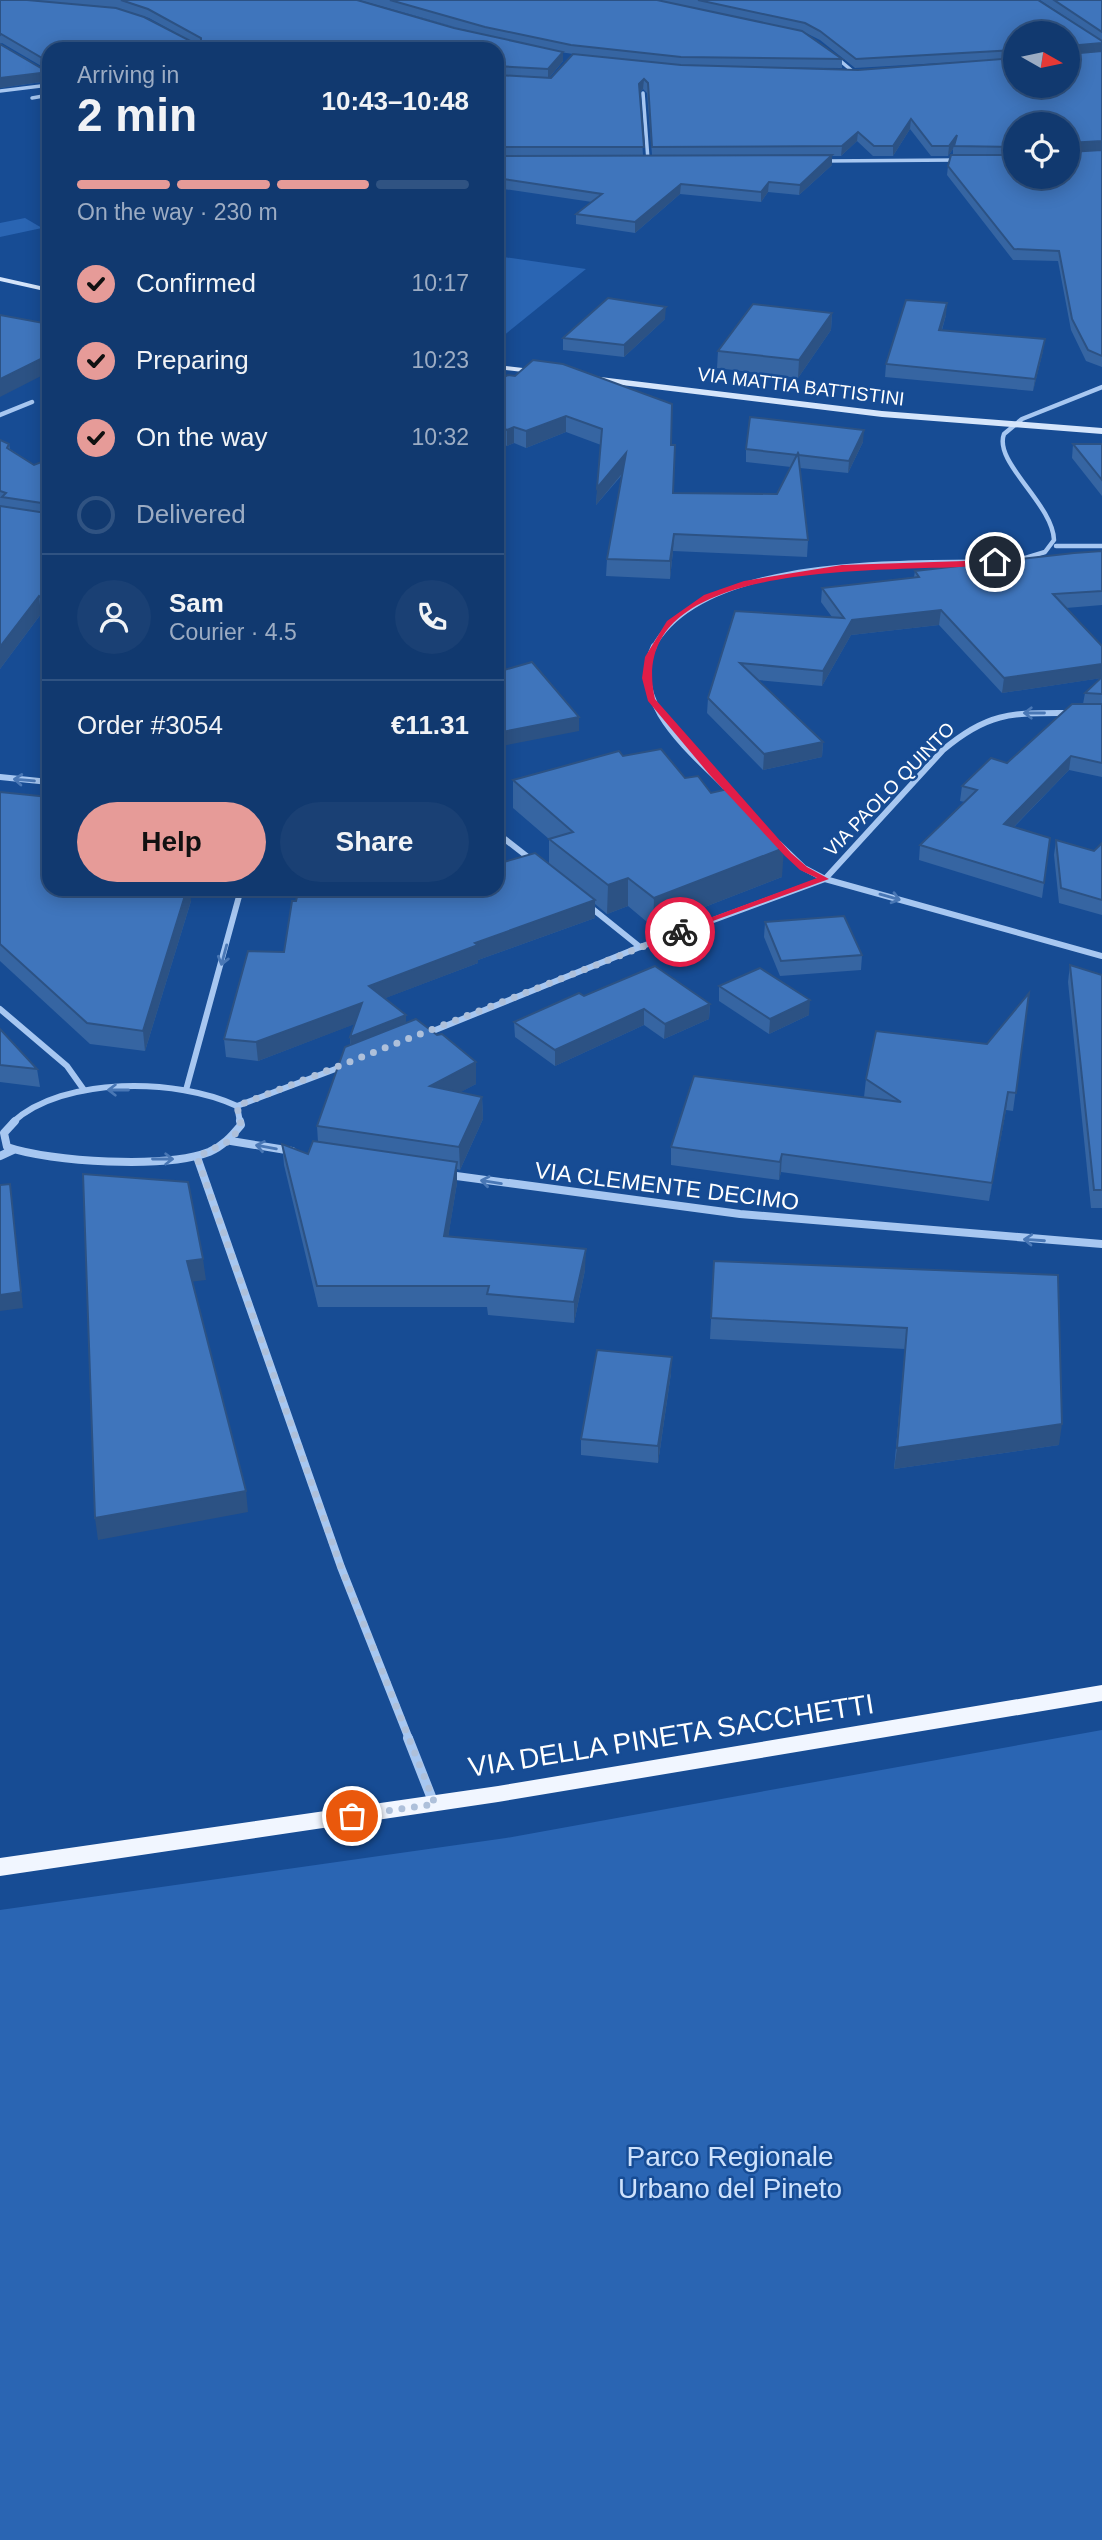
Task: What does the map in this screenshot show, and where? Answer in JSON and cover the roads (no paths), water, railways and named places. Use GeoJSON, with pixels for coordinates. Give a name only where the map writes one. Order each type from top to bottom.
{"type":"FeatureCollection","features":[{"type":"Feature","properties":{"kind":"main road"},"geometry":{"type":"LineString","coordinates":[[0,279],[42,288]]}},
{"type":"Feature","properties":{"kind":"main road"},"geometry":{"type":"LineString","coordinates":[[504,368],[556,374]]}},
{"type":"Feature","properties":{"kind":"main road","name":"VIA MATTIA BATTISTINI"},"geometry":{"type":"LineString","coordinates":[[583,378],[882,414],[1102,431]]}},
{"type":"Feature","properties":{"kind":"main road","name":"VIA DELLA PINETA SACCHETTI"},"geometry":{"type":"LineString","coordinates":[[0,1867],[435,1804],[1102,1693]]}},
{"type":"Feature","properties":{"kind":"street"},"geometry":{"type":"LineString","coordinates":[[827,51],[858,75],[845,76]]}},
{"type":"Feature","properties":{"kind":"street"},"geometry":{"type":"LineString","coordinates":[[0,91],[42,86]]}},
{"type":"Feature","properties":{"kind":"street"},"geometry":{"type":"LineString","coordinates":[[643,93],[648,160]]}},
{"type":"Feature","properties":{"kind":"street"},"geometry":{"type":"LineString","coordinates":[[32,98],[42,96]]}},
{"type":"Feature","properties":{"kind":"street"},"geometry":{"type":"LineString","coordinates":[[635,160],[661,160]]}},
{"type":"Feature","properties":{"kind":"street"},"geometry":{"type":"LineString","coordinates":[[820,161],[969,160]]}},
{"type":"Feature","properties":{"kind":"street"},"geometry":{"type":"LineString","coordinates":[[1056,546],[1060,536],[1054,516],[1002,447],[1002,437],[1009,425],[1102,387]]}},
{"type":"Feature","properties":{"kind":"street"},"geometry":{"type":"LineString","coordinates":[[0,415],[32,401]]}},
{"type":"Feature","properties":{"kind":"street"},"geometry":{"type":"LineString","coordinates":[[736,797],[660,713],[647,689],[649,657],[670,623],[687,609],[719,590],[842,568],[1018,560],[1040,555],[1056,546],[1102,546]]}},
{"type":"Feature","properties":{"kind":"street","name":"VIA PAOLO QUINTO"},"geometry":{"type":"LineString","coordinates":[[825,879],[943,750],[965,731],[1006,713],[1075,713]]}},
{"type":"Feature","properties":{"kind":"street"},"geometry":{"type":"LineString","coordinates":[[0,777],[42,781]]}},
{"type":"Feature","properties":{"kind":"street"},"geometry":{"type":"LineString","coordinates":[[771,836],[796,862],[825,879],[1102,956]]}},
{"type":"Feature","properties":{"kind":"street"},"geometry":{"type":"LineString","coordinates":[[504,838],[539,866]]}},
{"type":"Feature","properties":{"kind":"street"},"geometry":{"type":"LineString","coordinates":[[419,1036],[640,947],[825,879]]}},
{"type":"Feature","properties":{"kind":"street"},"geometry":{"type":"LineString","coordinates":[[186,1090],[239,896]]}},
{"type":"Feature","properties":{"kind":"street"},"geometry":{"type":"LineString","coordinates":[[582,900],[640,947]]}},
{"type":"Feature","properties":{"kind":"street"},"geometry":{"type":"LineString","coordinates":[[0,1009],[67,1066],[85,1090]]}},
{"type":"Feature","properties":{"kind":"street"},"geometry":{"type":"LineString","coordinates":[[237,1106],[241,1125],[231,1140],[197,1157],[37,1155],[13,1150],[7,1147],[3,1138],[11,1122],[50,1100],[85,1090],[186,1090],[209,1094],[237,1106],[357,1060]]}},
{"type":"Feature","properties":{"kind":"street"},"geometry":{"type":"LineString","coordinates":[[0,1119],[11,1122]]}},
{"type":"Feature","properties":{"kind":"street"},"geometry":{"type":"LineString","coordinates":[[231,1140],[302,1153]]}},
{"type":"Feature","properties":{"kind":"street"},"geometry":{"type":"LineString","coordinates":[[0,1156],[13,1150]]}},
{"type":"Feature","properties":{"kind":"street"},"geometry":{"type":"LineString","coordinates":[[197,1157],[341,1567],[435,1804]]}},
{"type":"Feature","properties":{"kind":"street","name":"VIA CLEMENTE DECIMO"},"geometry":{"type":"LineString","coordinates":[[438,1174],[740,1214],[1102,1244]]}},
{"type":"Feature","properties":{"kind":"park label","name":"Parco Regionale Urbano del Pineto"},"geometry":{"type":"Point","coordinates":[730,2172]}}]}
